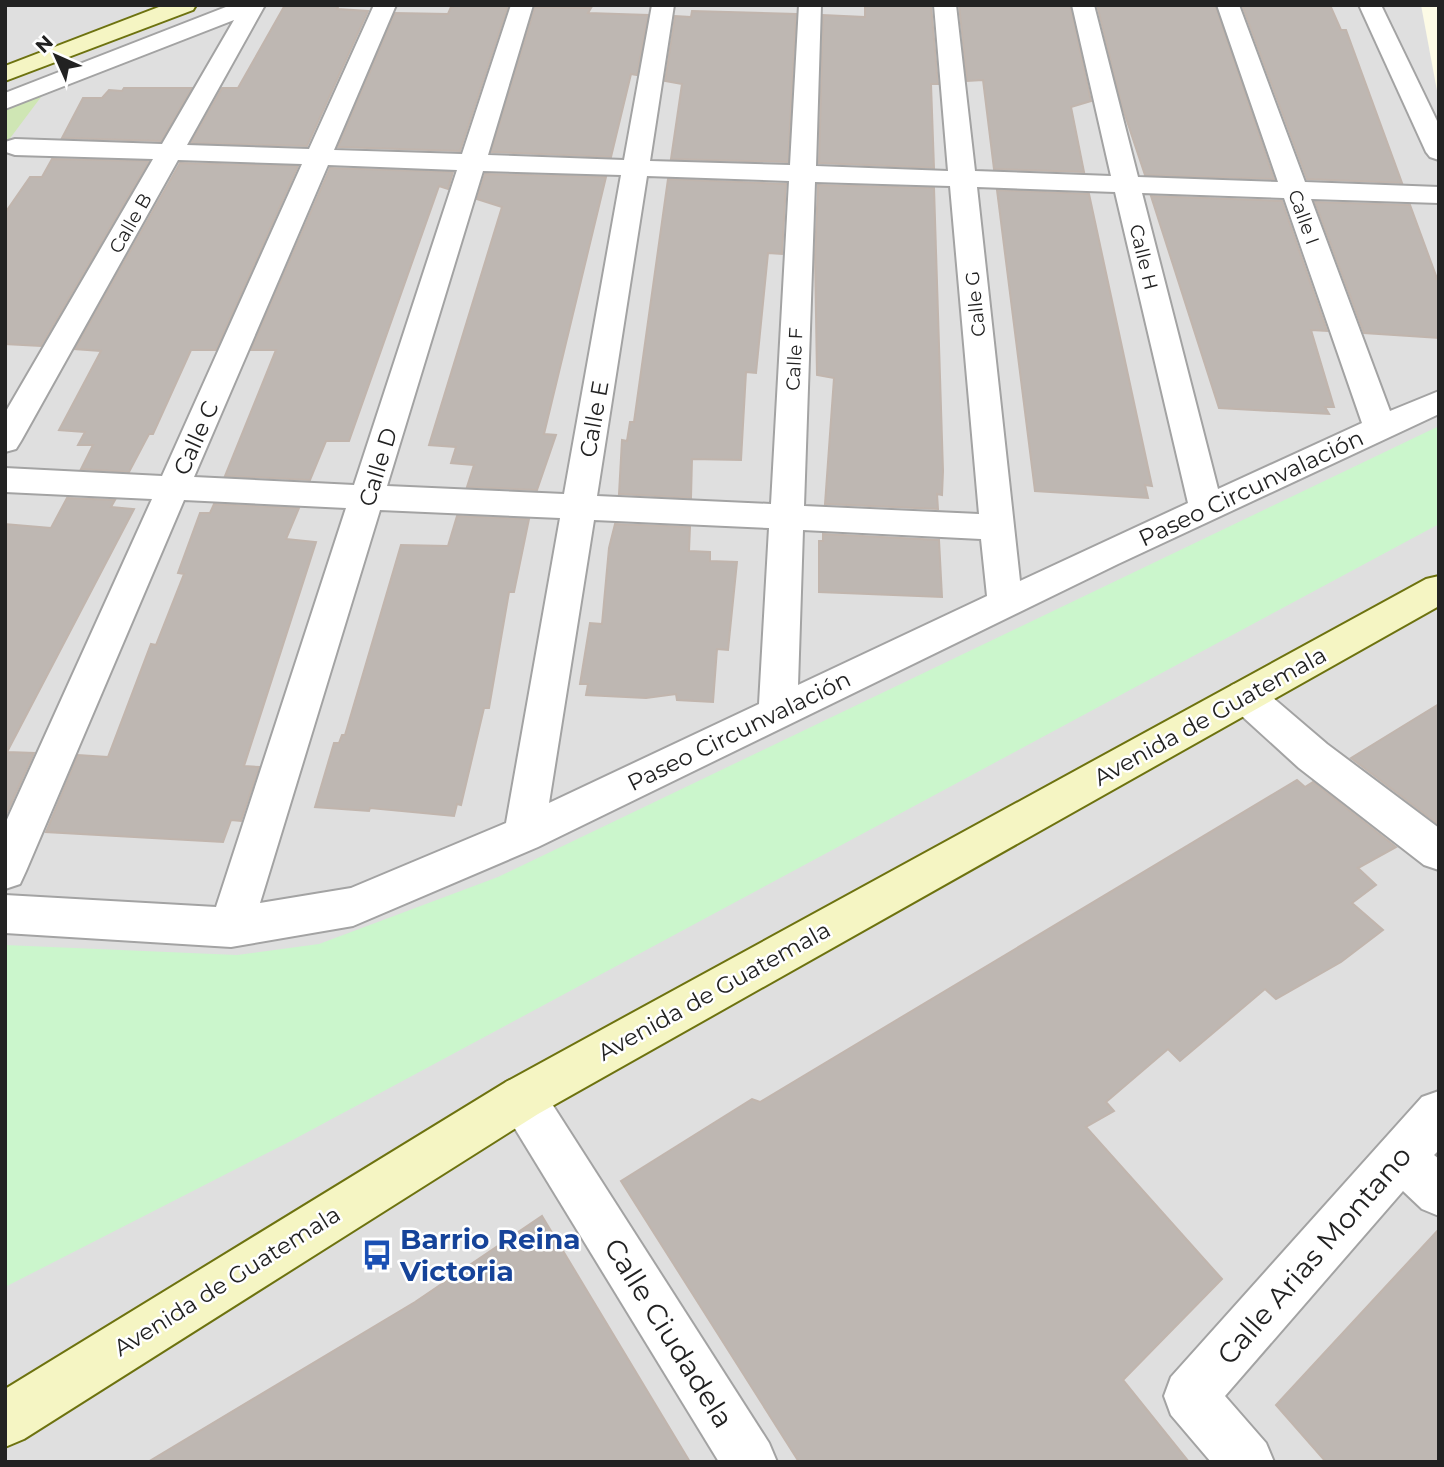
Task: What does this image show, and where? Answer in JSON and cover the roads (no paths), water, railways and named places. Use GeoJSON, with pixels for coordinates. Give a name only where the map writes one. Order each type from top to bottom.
{"type":"FeatureCollection","features":[{"type":"Feature","properties":{"kind":"street"},"geometry":{"type":"LineString","coordinates":[[5,58],[147,5]]}},
{"type":"Feature","properties":{"kind":"street"},"geometry":{"type":"LineString","coordinates":[[5,74],[185,5]]}},
{"type":"Feature","properties":{"kind":"street"},"geometry":{"type":"LineString","coordinates":[[5,102],[253,5]]}},
{"type":"Feature","properties":{"kind":"street","name":"Calle B"},"geometry":{"type":"LineString","coordinates":[[5,441],[253,5]]}},
{"type":"Feature","properties":{"kind":"street","name":"Calle C"},"geometry":{"type":"LineString","coordinates":[[5,871],[385,5]]}},
{"type":"Feature","properties":{"kind":"street","name":"Calle D"},"geometry":{"type":"LineString","coordinates":[[231,927],[369,497],[522,5]]}},
{"type":"Feature","properties":{"kind":"street","name":"Calle E"},"geometry":{"type":"LineString","coordinates":[[524,834],[663,5]]}},
{"type":"Feature","properties":{"kind":"street","name":"Calle F"},"geometry":{"type":"LineString","coordinates":[[778,712],[810,5]]}},
{"type":"Feature","properties":{"kind":"street","name":"Calle G"},"geometry":{"type":"LineString","coordinates":[[945,5],[1005,603]]}},
{"type":"Feature","properties":{"kind":"street","name":"Calle H"},"geometry":{"type":"LineString","coordinates":[[1083,5],[1206,510]]}},
{"type":"Feature","properties":{"kind":"street","name":"Calle I"},"geometry":{"type":"LineString","coordinates":[[1228,5],[1380,428]]}},
{"type":"Feature","properties":{"kind":"street"},"geometry":{"type":"LineString","coordinates":[[1370,5],[1439,152]]}},
{"type":"Feature","properties":{"kind":"street"},"geometry":{"type":"LineString","coordinates":[[10,154],[63,80]]}},
{"type":"Feature","properties":{"kind":"street"},"geometry":{"type":"LineString","coordinates":[[10,154],[171,152],[1436,195]]}},
{"type":"Feature","properties":{"kind":"street","name":"Paseo Circunvalación"},"geometry":{"type":"LineString","coordinates":[[5,914],[231,927],[353,907],[524,834],[1005,603],[1439,401]]}},
{"type":"Feature","properties":{"kind":"street"},"geometry":{"type":"LineString","coordinates":[[5,480],[998,527]]}},
{"type":"Feature","properties":{"kind":"street","name":"Avenida de Guatemala"},"geometry":{"type":"LineString","coordinates":[[5,1420],[522,1098],[1439,589]]}},
{"type":"Feature","properties":{"kind":"street"},"geometry":{"type":"LineString","coordinates":[[1245,696],[1312,756],[1439,852]]}},
{"type":"Feature","properties":{"kind":"street","name":"Calle Ciudadela"},"geometry":{"type":"LineString","coordinates":[[522,1098],[750,1462]]}},
{"type":"Feature","properties":{"kind":"street","name":"Calle Arias Montano"},"geometry":{"type":"LineString","coordinates":[[1247,1462],[1190,1396],[1439,1114]]}},
{"type":"Feature","properties":{"kind":"street"},"geometry":{"type":"LineString","coordinates":[[1401,1157],[1439,1192]]}},
{"type":"Feature","properties":{"kind":"place","name":"Barrio Reina Victoria"},"geometry":{"type":"Point","coordinates":[377,1255]}}]}
